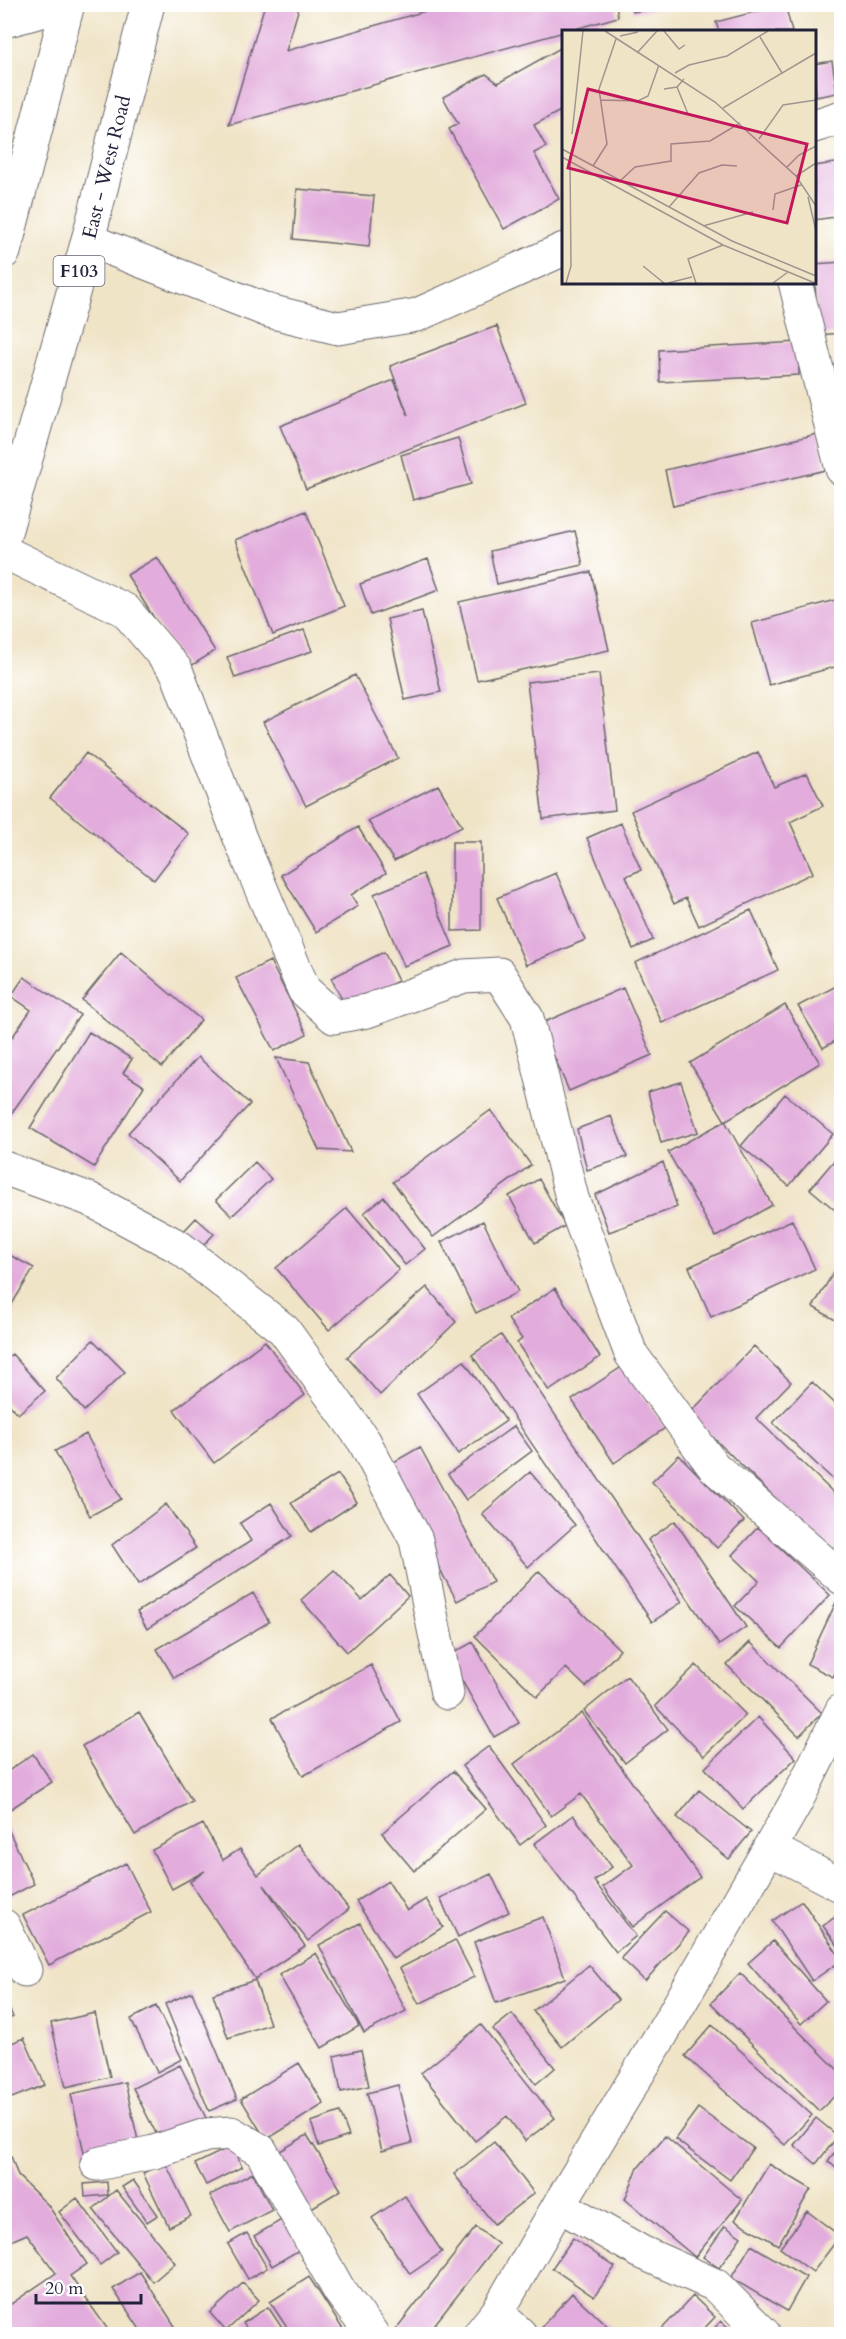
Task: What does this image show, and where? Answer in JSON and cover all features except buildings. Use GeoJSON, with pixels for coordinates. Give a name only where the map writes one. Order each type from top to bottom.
{"type":"FeatureCollection","features":[{"type":"Feature","properties":{"kind":"street"},"geometry":{"type":"LineString","coordinates":[[4,21],[68,4],[4,252]]}},
{"type":"Feature","properties":{"kind":"street","name":"East - West Road"},"geometry":{"type":"LineString","coordinates":[[4,536],[87,240],[148,4]]}},
{"type":"Feature","properties":{"kind":"street"},"geometry":{"type":"LineString","coordinates":[[816,125],[842,117]]}},
{"type":"Feature","properties":{"kind":"street"},"geometry":{"type":"LineString","coordinates":[[87,240],[269,311],[338,328],[417,315],[562,250]]}},
{"type":"Feature","properties":{"kind":"street"},"geometry":{"type":"LineString","coordinates":[[796,284],[842,469]]}},
{"type":"Feature","properties":{"kind":"street"},"geometry":{"type":"LineString","coordinates":[[4,552],[124,610],[176,670],[242,841],[304,990],[334,1017],[367,1011],[464,976],[499,974],[527,1018],[572,1197],[631,1354],[714,1467],[842,1578]]}},
{"type":"Feature","properties":{"kind":"street"},"geometry":{"type":"LineString","coordinates":[[4,1168],[89,1199],[179,1246],[284,1330],[364,1441],[416,1540],[447,1693]]}},
{"type":"Feature","properties":{"kind":"street"},"geometry":{"type":"LineString","coordinates":[[499,2327],[559,2205],[796,1802],[842,1710]]}},
{"type":"Feature","properties":{"kind":"street"},"geometry":{"type":"LineString","coordinates":[[769,1848],[842,1886]]}},
{"type":"Feature","properties":{"kind":"street"},"geometry":{"type":"LineString","coordinates":[[4,1926],[25,1970]]}},
{"type":"Feature","properties":{"kind":"street"},"geometry":{"type":"LineString","coordinates":[[97,2164],[154,2152],[206,2135],[231,2133],[261,2151],[339,2290],[372,2334]]}},
{"type":"Feature","properties":{"kind":"street"},"geometry":{"type":"LineString","coordinates":[[559,2205],[641,2252],[715,2285],[764,2334]]}}]}
